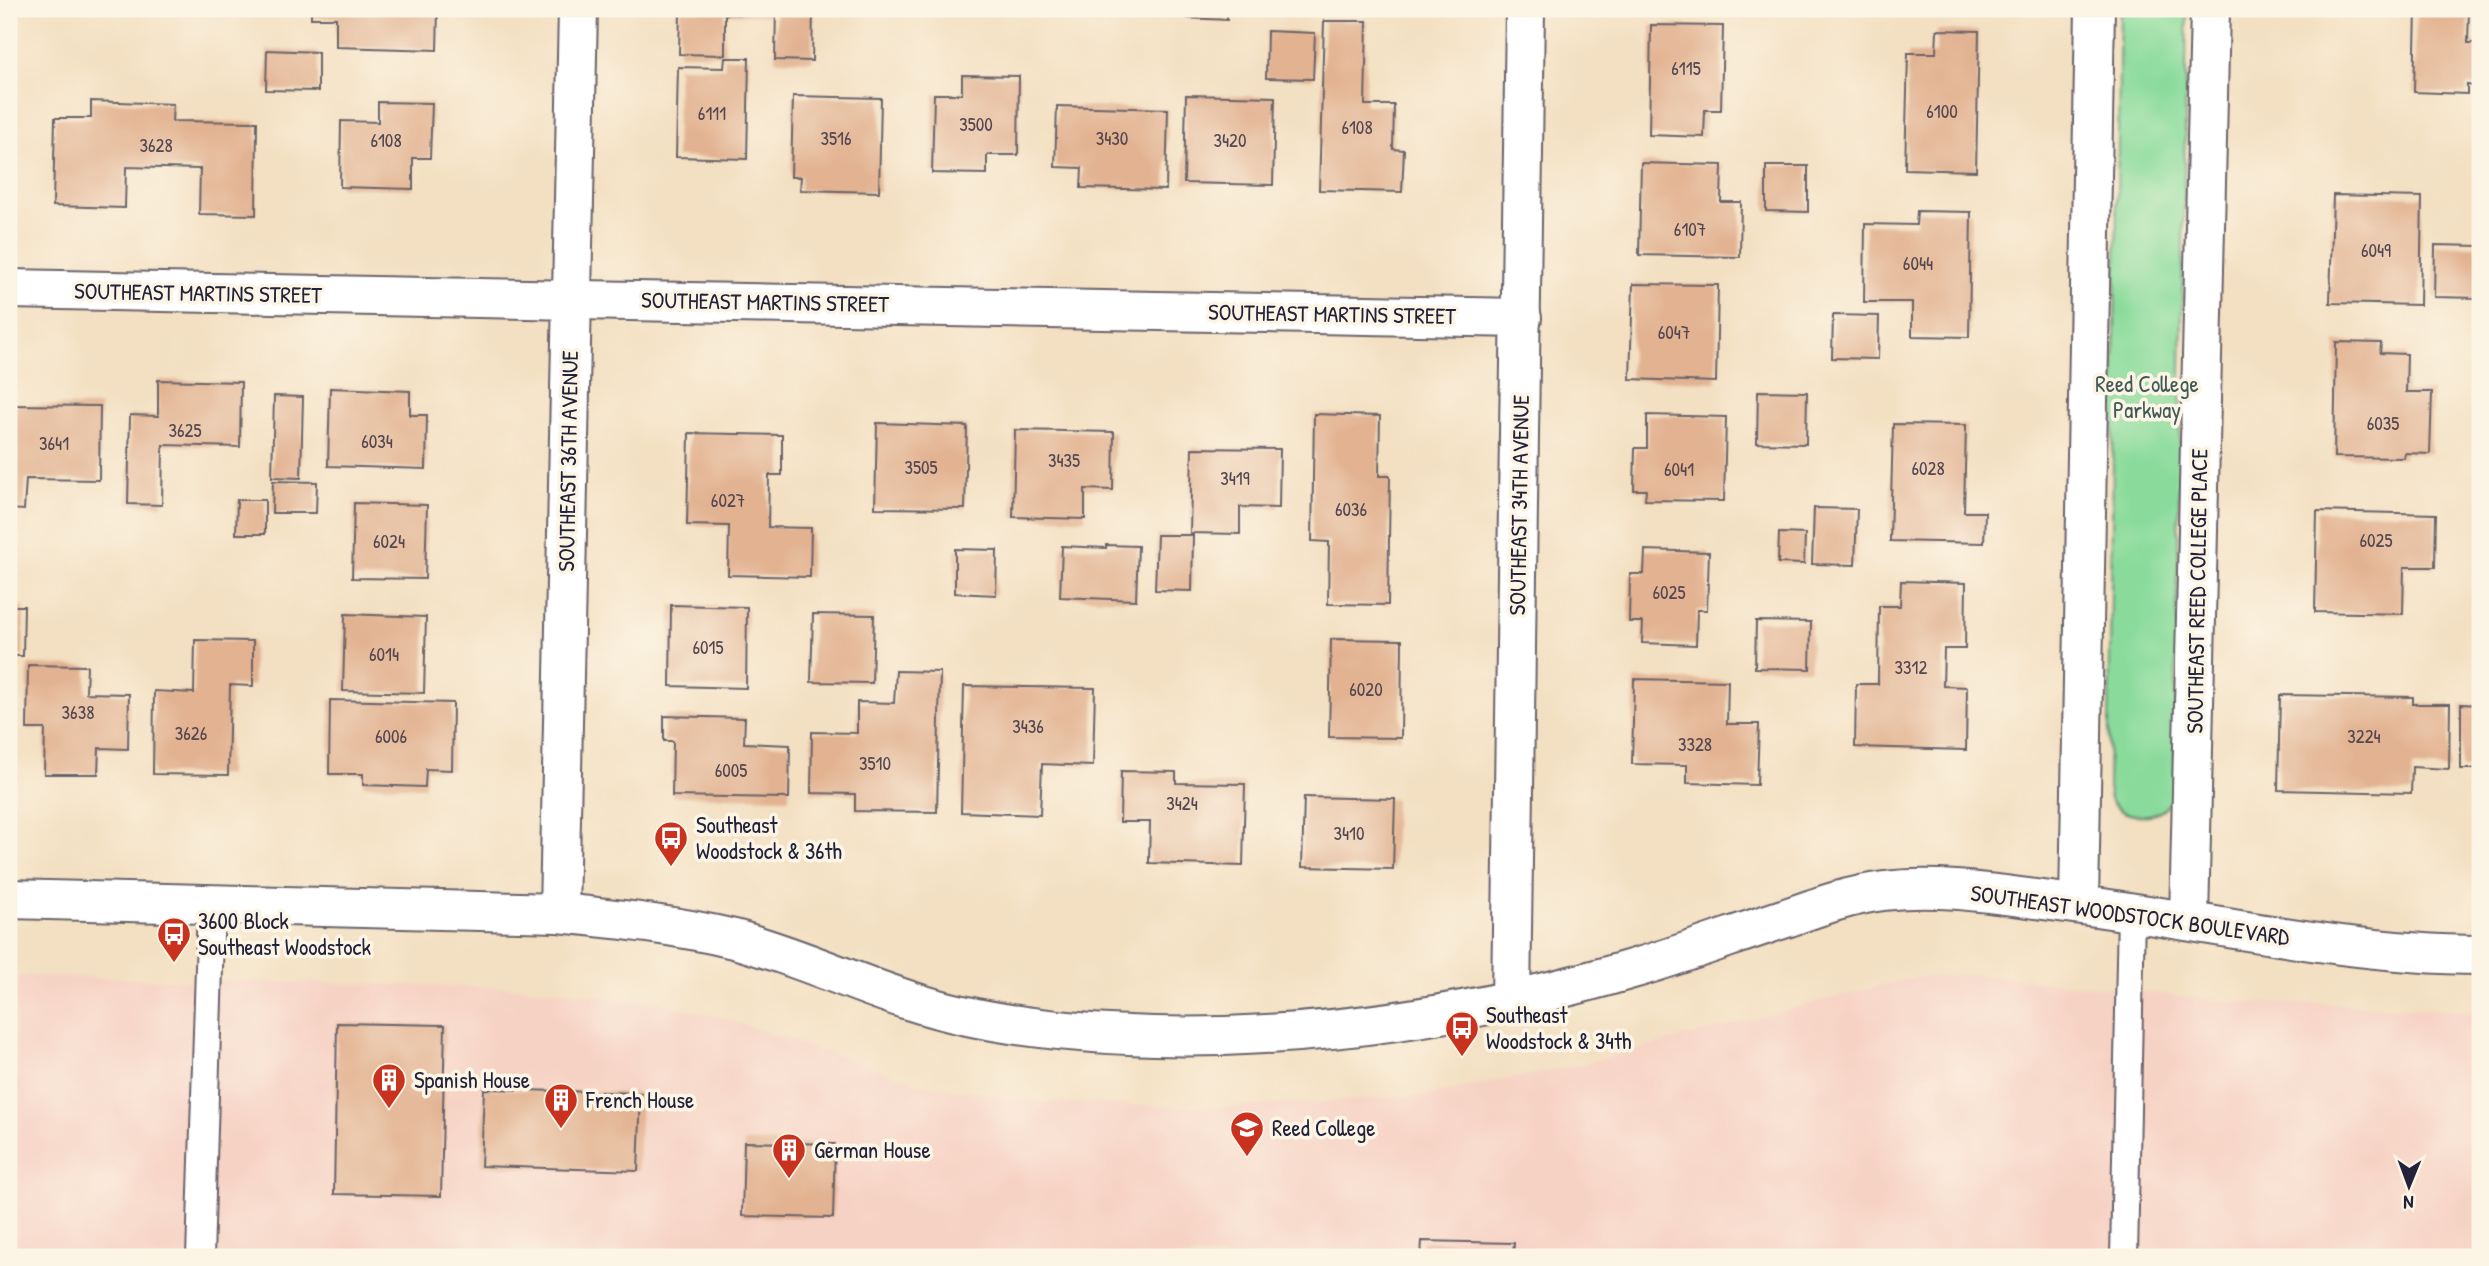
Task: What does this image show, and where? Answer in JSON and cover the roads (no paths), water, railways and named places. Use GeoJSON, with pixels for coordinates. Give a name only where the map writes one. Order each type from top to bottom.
{"type":"FeatureCollection","features":[{"type":"Feature","properties":{"kind":"street","name":"SOUTHEAST 36TH AVENUE"},"geometry":{"type":"LineString","coordinates":[[559,913],[578,9]]}},
{"type":"Feature","properties":{"kind":"street","name":"SOUTHEAST 34TH AVENUE"},"geometry":{"type":"LineString","coordinates":[[1511,1001],[1525,9]]}},
{"type":"Feature","properties":{"kind":"street"},"geometry":{"type":"LineString","coordinates":[[2079,904],[2095,9]]}},
{"type":"Feature","properties":{"kind":"street","name":"SOUTHEAST REED COLLEGE PLACE"},"geometry":{"type":"LineString","coordinates":[[2189,921],[2210,9]]}},
{"type":"Feature","properties":{"kind":"street","name":"SOUTHEAST MARTINS STREET"},"geometry":{"type":"LineString","coordinates":[[9,289],[1522,318]]}},
{"type":"Feature","properties":{"kind":"street","name":"SOUTHEAST WOODSTOCK BOULEVARD"},"geometry":{"type":"LineString","coordinates":[[9,899],[559,913],[685,928],[784,953],[916,1003],[970,1016],[1076,1031],[1154,1036],[1331,1031],[1423,1018],[1511,1001],[1645,966],[1837,901],[1885,891],[1981,892],[2079,904],[2371,949],[2480,955]]}},
{"type":"Feature","properties":{"kind":"lane"},"geometry":{"type":"LineString","coordinates":[[200,1257],[211,904]]}},
{"type":"Feature","properties":{"kind":"lane"},"geometry":{"type":"LineString","coordinates":[[2124,1257],[2131,912]]}},
{"type":"Feature","properties":{"kind":"place","name":"Southeast Woodstock & 36th"},"geometry":{"type":"Point","coordinates":[671,868]}},
{"type":"Feature","properties":{"kind":"place","name":"3600 Block Southeast Woodstock"},"geometry":{"type":"Point","coordinates":[174,964]}},
{"type":"Feature","properties":{"kind":"place","name":"Southeast Woodstock & 34th"},"geometry":{"type":"Point","coordinates":[1462,1058]}},
{"type":"Feature","properties":{"kind":"place","name":"Spanish House"},"geometry":{"type":"Point","coordinates":[389,1110]}},
{"type":"Feature","properties":{"kind":"place","name":"French House"},"geometry":{"type":"Point","coordinates":[561,1130]}},
{"type":"Feature","properties":{"kind":"place","name":"Reed College"},"geometry":{"type":"Point","coordinates":[1247,1158]}},
{"type":"Feature","properties":{"kind":"place","name":"German House"},"geometry":{"type":"Point","coordinates":[789,1180]}},
{"type":"Feature","properties":{"kind":"park label","name":"Reed College Parkway"},"geometry":{"type":"Point","coordinates":[2147,397]}}]}
